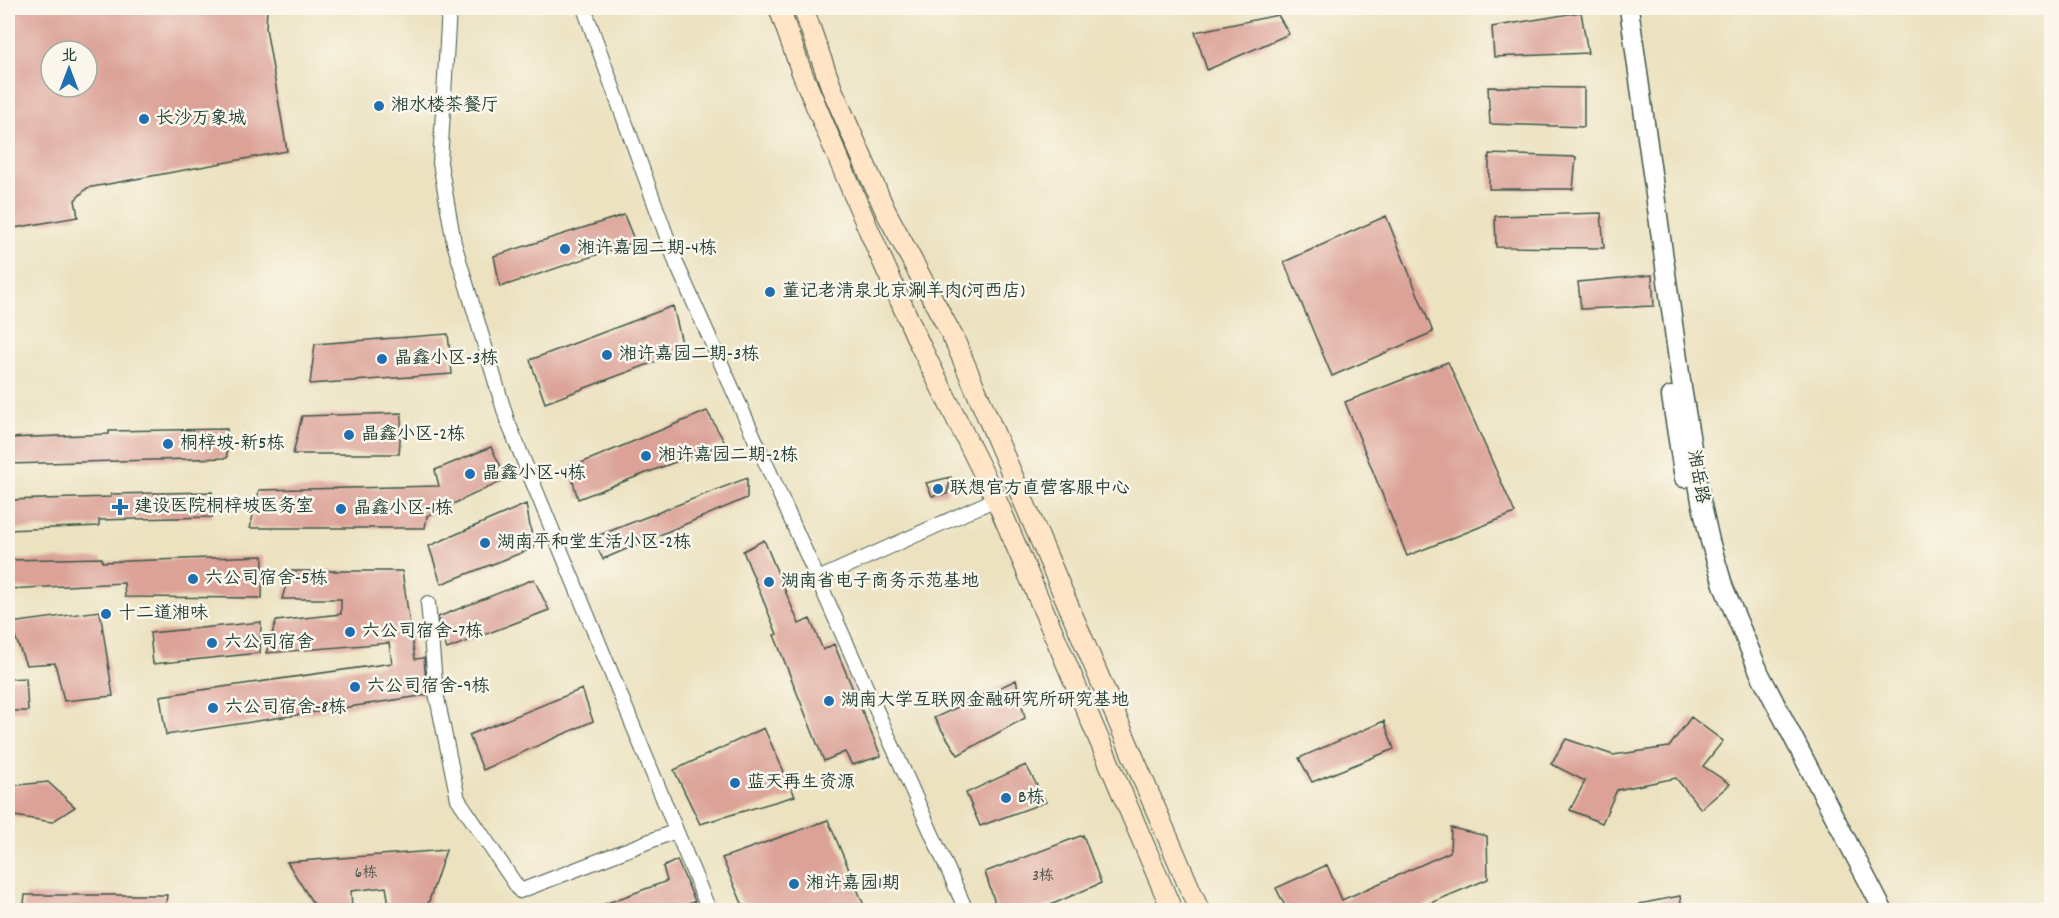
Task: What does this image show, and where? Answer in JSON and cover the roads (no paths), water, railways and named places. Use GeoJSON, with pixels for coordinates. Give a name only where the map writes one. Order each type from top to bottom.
{"type":"FeatureCollection","features":[{"type":"Feature","properties":{"kind":"main road"},"geometry":{"type":"LineString","coordinates":[[779,8],[802,73],[905,311],[996,499],[1172,910]]}},
{"type":"Feature","properties":{"kind":"main road"},"geometry":{"type":"LineString","coordinates":[[803,8],[832,89],[885,210],[954,339],[1199,910]]}},
{"type":"Feature","properties":{"kind":"street"},"geometry":{"type":"LineString","coordinates":[[448,8],[440,163],[454,243],[507,420],[708,910]]}},
{"type":"Feature","properties":{"kind":"street"},"geometry":{"type":"LineString","coordinates":[[584,8],[677,265],[966,910]]}},
{"type":"Feature","properties":{"kind":"street","name":"湘岳路"},"geometry":{"type":"LineString","coordinates":[[1618,8],[1678,443],[1692,519],[1706,570],[1724,621],[1762,703],[1871,910]]}},
{"type":"Feature","properties":{"kind":"street","name":"湘岳路"},"geometry":{"type":"LineString","coordinates":[[1629,8],[1691,444],[1713,550],[1724,588],[1760,674],[1883,910]]}},
{"type":"Feature","properties":{"kind":"street"},"geometry":{"type":"LineString","coordinates":[[818,579],[996,499]]}},
{"type":"Feature","properties":{"kind":"street"},"geometry":{"type":"LineString","coordinates":[[428,603],[436,693],[458,800],[520,891],[676,831]]}},
{"type":"Feature","properties":{"kind":"place","name":"湘水楼茶餐厅"},"geometry":{"type":"Point","coordinates":[379,106]}},
{"type":"Feature","properties":{"kind":"place","name":"长沙万象城"},"geometry":{"type":"Point","coordinates":[144,119]}},
{"type":"Feature","properties":{"kind":"place","name":"湘许嘉园二期-4栋"},"geometry":{"type":"Point","coordinates":[565,249]}},
{"type":"Feature","properties":{"kind":"place","name":"董记老清泉北京涮羊肉(河西店)"},"geometry":{"type":"Point","coordinates":[770,292]}},
{"type":"Feature","properties":{"kind":"place","name":"湘许嘉园二期-3栋"},"geometry":{"type":"Point","coordinates":[607,355]}},
{"type":"Feature","properties":{"kind":"place","name":"晶鑫小区-3栋"},"geometry":{"type":"Point","coordinates":[382,359]}},
{"type":"Feature","properties":{"kind":"place","name":"晶鑫小区-2栋"},"geometry":{"type":"Point","coordinates":[349,435]}},
{"type":"Feature","properties":{"kind":"place","name":"桐梓坡-新5栋"},"geometry":{"type":"Point","coordinates":[168,444]}},
{"type":"Feature","properties":{"kind":"place","name":"湘许嘉园二期-2栋"},"geometry":{"type":"Point","coordinates":[646,456]}},
{"type":"Feature","properties":{"kind":"place","name":"晶鑫小区-4栋"},"geometry":{"type":"Point","coordinates":[470,474]}},
{"type":"Feature","properties":{"kind":"place","name":"联想官方直营客服中心"},"geometry":{"type":"Point","coordinates":[938,489]}},
{"type":"Feature","properties":{"kind":"place","name":"建设医院桐梓坡医务室"},"geometry":{"type":"Point","coordinates":[120,507]}},
{"type":"Feature","properties":{"kind":"place","name":"晶鑫小区-1栋"},"geometry":{"type":"Point","coordinates":[341,509]}},
{"type":"Feature","properties":{"kind":"place","name":"湖南平和堂生活小区-2栋"},"geometry":{"type":"Point","coordinates":[485,543]}},
{"type":"Feature","properties":{"kind":"place","name":"六公司宿舍-5栋"},"geometry":{"type":"Point","coordinates":[193,579]}},
{"type":"Feature","properties":{"kind":"place","name":"湖南省电子商务示范基地"},"geometry":{"type":"Point","coordinates":[769,582]}},
{"type":"Feature","properties":{"kind":"place","name":"十二道湘味"},"geometry":{"type":"Point","coordinates":[106,614]}},
{"type":"Feature","properties":{"kind":"place","name":"六公司宿舍-7栋"},"geometry":{"type":"Point","coordinates":[350,632]}},
{"type":"Feature","properties":{"kind":"place","name":"六公司宿舍"},"geometry":{"type":"Point","coordinates":[212,643]}},
{"type":"Feature","properties":{"kind":"place","name":"六公司宿舍-9栋"},"geometry":{"type":"Point","coordinates":[355,687]}},
{"type":"Feature","properties":{"kind":"place","name":"湖南大学互联网金融研究所研究基地"},"geometry":{"type":"Point","coordinates":[829,701]}},
{"type":"Feature","properties":{"kind":"place","name":"六公司宿舍-8栋"},"geometry":{"type":"Point","coordinates":[213,708]}},
{"type":"Feature","properties":{"kind":"place","name":"蓝天再生资源"},"geometry":{"type":"Point","coordinates":[735,783]}},
{"type":"Feature","properties":{"kind":"place","name":"B栋"},"geometry":{"type":"Point","coordinates":[1006,798]}},
{"type":"Feature","properties":{"kind":"place","name":"湘许嘉园1期"},"geometry":{"type":"Point","coordinates":[794,884]}}]}
